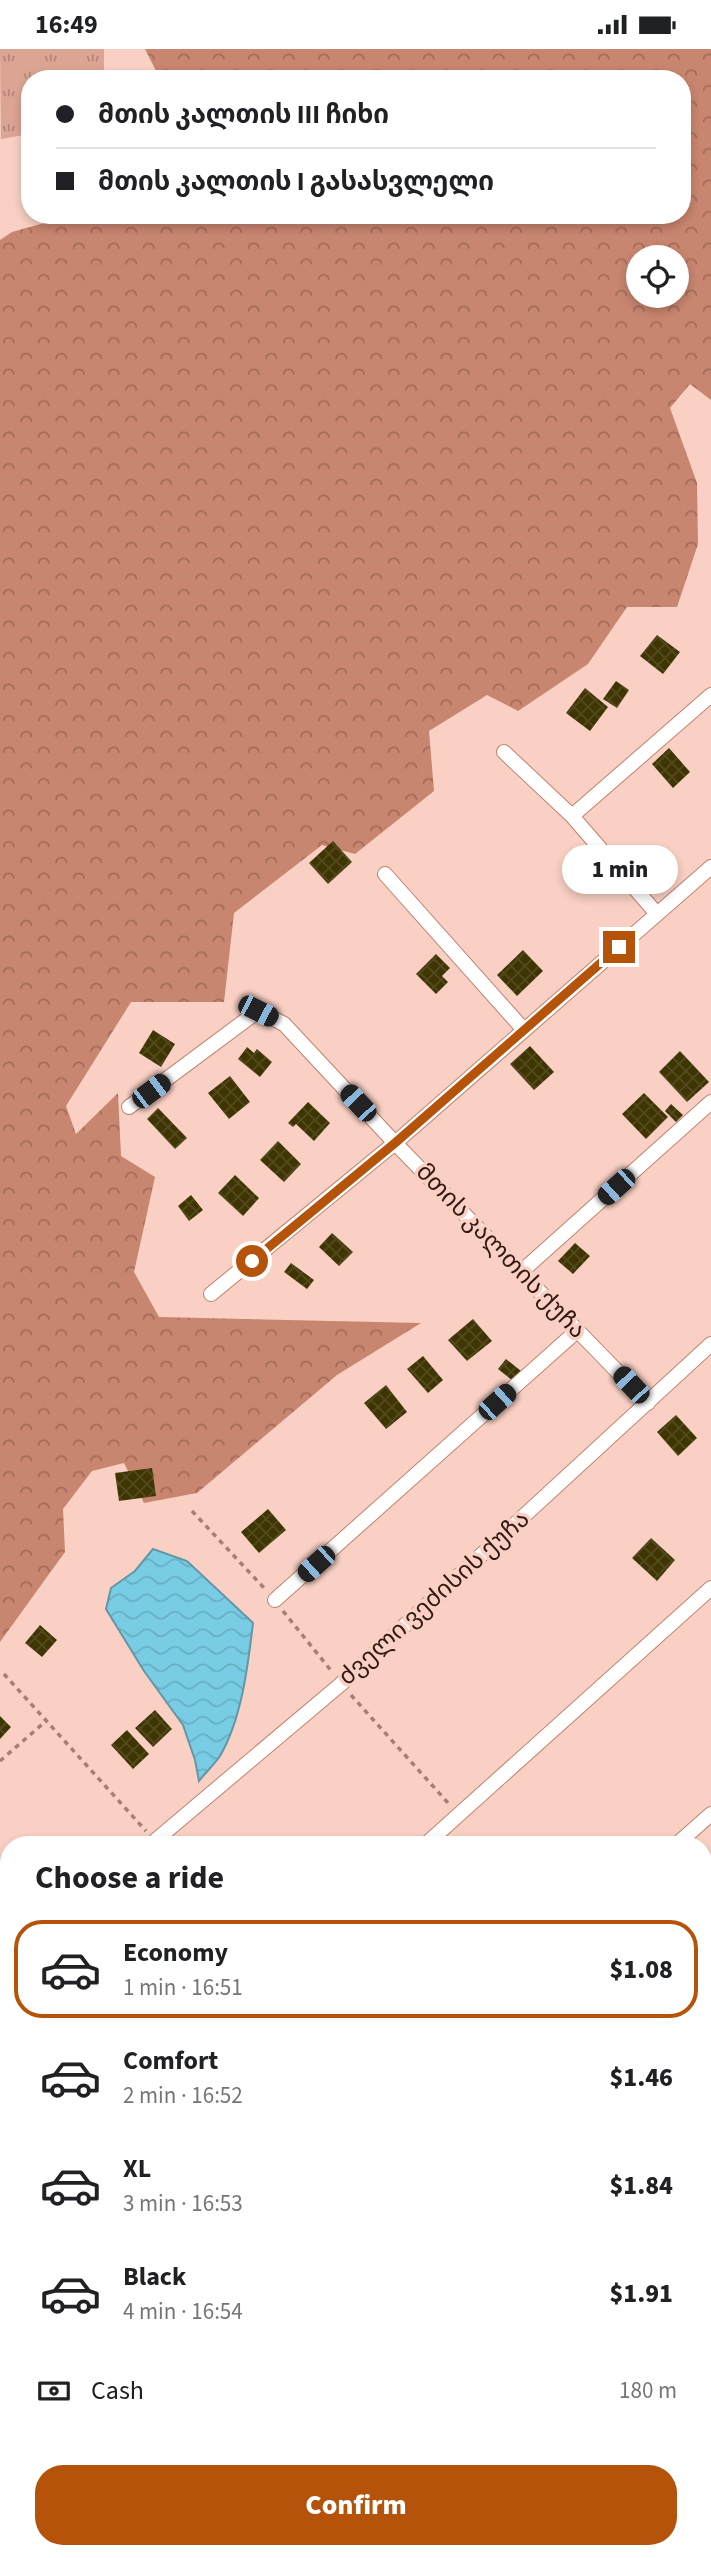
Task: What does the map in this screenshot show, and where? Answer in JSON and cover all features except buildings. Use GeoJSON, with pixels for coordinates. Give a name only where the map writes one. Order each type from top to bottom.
{"type":"FeatureCollection","features":[{"type":"Feature","properties":{"kind":"street"},"geometry":{"type":"LineString","coordinates":[[572,816],[711,695]]}},
{"type":"Feature","properties":{"kind":"street"},"geometry":{"type":"LineString","coordinates":[[504,752],[572,816],[657,914]]}},
{"type":"Feature","properties":{"kind":"street"},"geometry":{"type":"LineString","coordinates":[[211,1294],[395,1143],[711,867]]}},
{"type":"Feature","properties":{"kind":"street"},"geometry":{"type":"LineString","coordinates":[[385,874],[524,1030]]}},
{"type":"Feature","properties":{"kind":"street","name":"მთის კალთის ქუჩა"},"geometry":{"type":"LineString","coordinates":[[129,1107],[258,1011],[284,1024],[395,1143],[648,1403]]}},
{"type":"Feature","properties":{"kind":"street"},"geometry":{"type":"LineString","coordinates":[[521,1272],[711,1102]]}},
{"type":"Feature","properties":{"kind":"street"},"geometry":{"type":"LineString","coordinates":[[275,1600],[578,1330]]}},
{"type":"Feature","properties":{"kind":"street","name":"ძველი ვეძისის ქუჩა"},"geometry":{"type":"LineString","coordinates":[[160,1836],[341,1684],[711,1344]]}},
{"type":"Feature","properties":{"kind":"street"},"geometry":{"type":"LineString","coordinates":[[435,1836],[711,1588]]}},
{"type":"Feature","properties":{"kind":"street"},"geometry":{"type":"LineString","coordinates":[[686,1836],[711,1814]]}},
{"type":"Feature","properties":{"kind":"path"},"geometry":{"type":"LineString","coordinates":[[192,1511],[275,1600],[341,1684],[459,1815]]}},
{"type":"Feature","properties":{"kind":"path"},"geometry":{"type":"LineString","coordinates":[[4,1675],[148,1836]]}},
{"type":"Feature","properties":{"kind":"path"},"geometry":{"type":"LineString","coordinates":[[0,1761],[46,1721]]}},
{"type":"Feature","properties":{"kind":"green space"},"geometry":{"type":"Polygon","coordinates":[[[0,49],[104,49],[104,70],[21,70],[21,136],[1,139],[0,49]]]}},
{"type":"Feature","properties":{"kind":"green space"},"geometry":{"type":"Polygon","coordinates":[[[145,49],[711,49],[711,400],[690,384],[670,408],[697,483],[698,544],[677,607],[627,607],[588,664],[518,711],[487,695],[429,731],[434,791],[355,854],[322,845],[234,913],[224,1002],[131,1002],[66,1106],[76,1134],[118,1093],[121,1156],[155,1177],[134,1272],[159,1317],[421,1323],[337,1375],[197,1493],[144,1503],[124,1463],[92,1471],[63,1509],[65,1552],[0,1642],[0,240],[12,232],[41,224],[691,224],[691,70],[156,70],[145,49]]]}},
{"type":"Feature","properties":{"kind":"water"},"geometry":{"type":"Polygon","coordinates":[[[153,1549],[187,1561],[253,1623],[243,1691],[234,1725],[220,1756],[199,1781],[183,1725],[144,1671],[106,1609],[111,1588],[135,1571],[153,1549]]]}},
{"type":"Feature","properties":{"kind":"route"},"geometry":{"type":"LineString","coordinates":[[252,1261],[395,1143],[619,947]]}}]}
